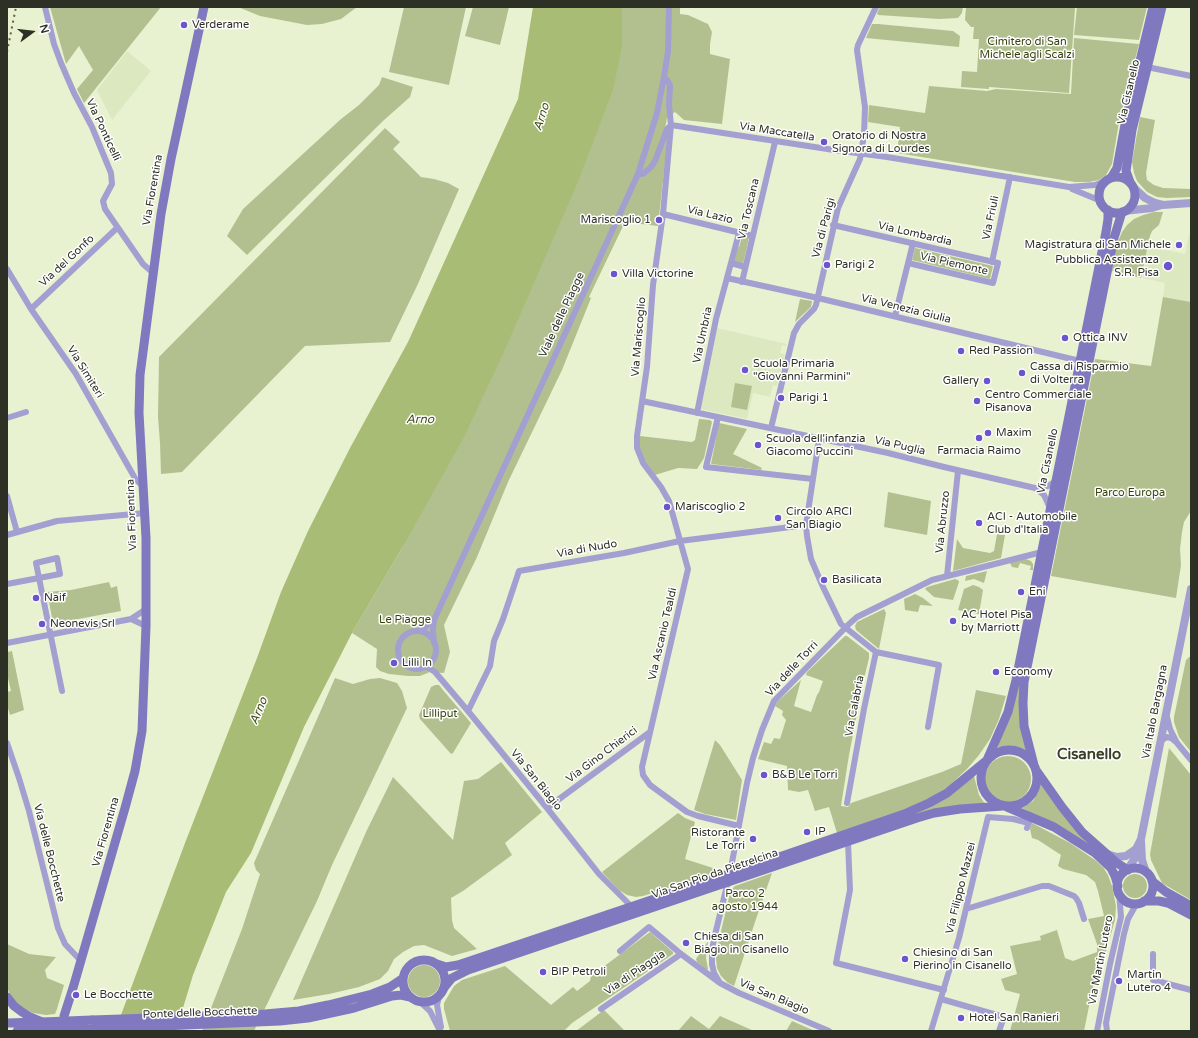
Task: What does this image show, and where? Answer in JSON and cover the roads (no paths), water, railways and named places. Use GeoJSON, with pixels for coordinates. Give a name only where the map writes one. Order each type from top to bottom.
{"type":"FeatureCollection","features":[{"type":"Feature","properties":{"kind":"main road","name":"Via Fiorentina"},"geometry":{"type":"LineString","coordinates":[[64,1016],[125,808],[135,771],[142,731],[144,712],[146,626],[146,538],[139,420],[141,363],[152,272],[167,178],[204,7]]}},
{"type":"Feature","properties":{"kind":"main road","name":"Via Cisanello"},"geometry":{"type":"LineString","coordinates":[[1110,179],[1117,168],[1126,119],[1153,7]]}},
{"type":"Feature","properties":{"kind":"main road","name":"Via Cisanello"},"geometry":{"type":"LineString","coordinates":[[1132,185],[1127,178],[1126,169],[1133,125],[1162,7]]}},
{"type":"Feature","properties":{"kind":"main road"},"geometry":{"type":"LineString","coordinates":[[1117,177],[1123,178],[1132,185],[1135,197],[1129,208],[1123,211],[1114,212],[1108,210],[1101,201],[1101,189],[1110,179],[1117,177]]}},
{"type":"Feature","properties":{"kind":"main road","name":"Via Cisanello"},"geometry":{"type":"LineString","coordinates":[[986,760],[1006,718],[1011,703],[1106,232],[1108,210]]}},
{"type":"Feature","properties":{"kind":"main road","name":"Via Cisanello"},"geometry":{"type":"LineString","coordinates":[[1034,767],[1024,726],[1024,682],[1114,238],[1123,211]]}},
{"type":"Feature","properties":{"kind":"main road"},"geometry":{"type":"LineString","coordinates":[[1141,902],[1148,898],[1151,892],[1152,881],[1150,876],[1139,868],[1128,869],[1117,863],[1089,840],[1079,829],[1024,754],[1010,750],[999,752],[986,760],[980,775],[983,791],[990,800],[1054,827],[1095,853],[1111,868],[1115,876],[1118,889],[1125,900],[1132,903],[1159,901],[1168,903],[1191,915]]}},
{"type":"Feature","properties":{"kind":"main road","name":"Via San Pio da Pietrelcina"},"geometry":{"type":"LineString","coordinates":[[438,964],[446,966],[458,965],[912,811],[947,793],[986,760]]}},
{"type":"Feature","properties":{"kind":"main road"},"geometry":{"type":"LineString","coordinates":[[1004,806],[1023,803],[1031,796],[1037,778],[1034,767]]}},
{"type":"Feature","properties":{"kind":"main road","name":"Via San Pio da Pietrelcina"},"geometry":{"type":"LineString","coordinates":[[441,992],[452,978],[468,970],[934,813],[960,809],[1004,806]]}},
{"type":"Feature","properties":{"kind":"main road"},"geometry":{"type":"LineString","coordinates":[[1118,889],[1120,876],[1128,869]]}},
{"type":"Feature","properties":{"kind":"main road"},"geometry":{"type":"LineString","coordinates":[[1152,881],[1166,892],[1191,906]]}},
{"type":"Feature","properties":{"kind":"main road"},"geometry":{"type":"LineString","coordinates":[[307,1014],[354,1008],[392,996],[401,995],[420,1001],[432,1000],[441,992],[445,982],[442,970],[438,964],[425,959],[416,961],[407,967],[402,979],[404,989],[410,997]]}},
{"type":"Feature","properties":{"kind":"main road"},"geometry":{"type":"LineString","coordinates":[[307,1014],[372,994],[394,985],[402,979]]}},
{"type":"Feature","properties":{"kind":"main road"},"geometry":{"type":"LineString","coordinates":[[7,997],[14,1006],[22,1012],[42,1022]]}},
{"type":"Feature","properties":{"kind":"main road","name":"Ponte delle Bocchette"},"geometry":{"type":"LineString","coordinates":[[92,1025],[263,1022],[291,1020],[307,1014]]}},
{"type":"Feature","properties":{"kind":"main road"},"geometry":{"type":"LineString","coordinates":[[7,1023],[42,1022],[92,1025]]}},
{"type":"Feature","properties":{"kind":"main road"},"geometry":{"type":"LineString","coordinates":[[17,1031],[92,1025]]}},
{"type":"Feature","properties":{"kind":"street","name":"Via Ponticelli"},"geometry":{"type":"LineString","coordinates":[[45,7],[54,44],[61,63],[74,93],[92,127],[112,176],[112,184],[103,203],[105,209],[143,264],[152,272]]}},
{"type":"Feature","properties":{"kind":"street","name":"Viale delle Piagge"},"geometry":{"type":"LineString","coordinates":[[434,643],[434,620],[638,174],[657,112],[664,77],[668,51],[669,7]]}},
{"type":"Feature","properties":{"kind":"street","name":"Via di Parigi"},"geometry":{"type":"LineString","coordinates":[[771,428],[794,331],[814,309],[818,298],[833,225],[839,205],[860,159],[865,128],[865,107],[857,55],[858,44],[876,7]]}},
{"type":"Feature","properties":{"kind":"street"},"geometry":{"type":"LineString","coordinates":[[1147,67],[1191,76]]}},
{"type":"Feature","properties":{"kind":"street"},"geometry":{"type":"LineString","coordinates":[[638,174],[643,174],[651,167],[655,161],[667,129],[671,125],[669,106],[670,86],[668,80],[664,77]]}},
{"type":"Feature","properties":{"kind":"street","name":"Via Maccatella"},"geometry":{"type":"LineString","coordinates":[[671,125],[1069,187],[1092,186],[1110,179]]}},
{"type":"Feature","properties":{"kind":"street","name":"Via Mariscoglio"},"geometry":{"type":"LineString","coordinates":[[671,125],[663,214],[653,285],[648,358],[637,436],[637,450],[643,463],[668,497],[680,540]]}},
{"type":"Feature","properties":{"kind":"street","name":"Via Toscana"},"geometry":{"type":"LineString","coordinates":[[742,282],[775,142]]}},
{"type":"Feature","properties":{"kind":"street","name":"Via Friuli"},"geometry":{"type":"LineString","coordinates":[[992,262],[1010,177]]}},
{"type":"Feature","properties":{"kind":"street"},"geometry":{"type":"LineString","coordinates":[[1132,185],[1149,200],[1163,205]]}},
{"type":"Feature","properties":{"kind":"street","name":"Via Maccatella"},"geometry":{"type":"LineString","coordinates":[[1069,187],[1101,201]]}},
{"type":"Feature","properties":{"kind":"street"},"geometry":{"type":"LineString","coordinates":[[1123,211],[1152,208],[1163,205],[1191,203]]}},
{"type":"Feature","properties":{"kind":"street","name":"Via Lazio"},"geometry":{"type":"LineString","coordinates":[[663,214],[753,236]]}},
{"type":"Feature","properties":{"kind":"street","name":"Via Lombardia"},"geometry":{"type":"LineString","coordinates":[[833,225],[992,262]]}},
{"type":"Feature","properties":{"kind":"street","name":"Via del Gonfo"},"geometry":{"type":"LineString","coordinates":[[31,309],[117,228]]}},
{"type":"Feature","properties":{"kind":"street","name":"Via Umbria"},"geometry":{"type":"LineString","coordinates":[[697,413],[714,327],[739,233]]}},
{"type":"Feature","properties":{"kind":"street"},"geometry":{"type":"LineString","coordinates":[[895,316],[913,243]]}},
{"type":"Feature","properties":{"kind":"street","name":"Via Piemonte"},"geometry":{"type":"LineString","coordinates":[[908,263],[993,283],[998,263],[992,262]]}},
{"type":"Feature","properties":{"kind":"street"},"geometry":{"type":"LineString","coordinates":[[731,263],[746,267]]}},
{"type":"Feature","properties":{"kind":"street","name":"Via Simiteri"},"geometry":{"type":"LineString","coordinates":[[7,269],[31,309],[76,374],[136,480],[143,486]]}},
{"type":"Feature","properties":{"kind":"street","name":"Via Venezia Giulia"},"geometry":{"type":"LineString","coordinates":[[727,278],[895,316],[1080,361]]}},
{"type":"Feature","properties":{"kind":"street","name":"Via Puglia"},"geometry":{"type":"LineString","coordinates":[[642,401],[888,453],[1035,488],[1048,486],[1056,481]]}},
{"type":"Feature","properties":{"kind":"street"},"geometry":{"type":"LineString","coordinates":[[7,418],[26,412]]}},
{"type":"Feature","properties":{"kind":"street"},"geometry":{"type":"LineString","coordinates":[[718,417],[706,467],[813,479]]}},
{"type":"Feature","properties":{"kind":"street"},"geometry":{"type":"LineString","coordinates":[[819,439],[806,526],[813,566],[836,615],[845,628],[876,652],[939,665],[928,727]]}},
{"type":"Feature","properties":{"kind":"street","name":"Via Abruzzo"},"geometry":{"type":"LineString","coordinates":[[947,576],[958,470]]}},
{"type":"Feature","properties":{"kind":"street"},"geometry":{"type":"LineString","coordinates":[[1035,488],[1044,495],[1050,509]]}},
{"type":"Feature","properties":{"kind":"street"},"geometry":{"type":"LineString","coordinates":[[7,496],[17,532]]}},
{"type":"Feature","properties":{"kind":"street"},"geometry":{"type":"LineString","coordinates":[[7,535],[57,521],[145,513]]}},
{"type":"Feature","properties":{"kind":"street","name":"Via di Nudo"},"geometry":{"type":"LineString","coordinates":[[468,711],[490,666],[494,641],[519,572],[624,553],[680,540],[806,526]]}},
{"type":"Feature","properties":{"kind":"street","name":"Via Ascanio Tealdi"},"geometry":{"type":"LineString","coordinates":[[680,540],[688,564],[688,571],[642,767],[643,775],[650,785],[679,807],[693,815],[739,826]]}},
{"type":"Feature","properties":{"kind":"street","name":"Via delle Torri"},"geometry":{"type":"LineString","coordinates":[[720,983],[712,968],[712,955],[753,758],[773,703],[854,619],[925,582],[1042,552]]}},
{"type":"Feature","properties":{"kind":"street"},"geometry":{"type":"LineString","coordinates":[[7,584],[39,578],[62,691]]}},
{"type":"Feature","properties":{"kind":"street","name":"Via Italo Bargagna"},"geometry":{"type":"LineString","coordinates":[[1128,869],[1135,858],[1140,842],[1191,589]]}},
{"type":"Feature","properties":{"kind":"street"},"geometry":{"type":"LineString","coordinates":[[7,643],[131,619],[146,609]]}},
{"type":"Feature","properties":{"kind":"street"},"geometry":{"type":"LineString","coordinates":[[131,619],[146,626]]}},
{"type":"Feature","properties":{"kind":"street","name":"Viale delle Piagge"},"geometry":{"type":"LineString","coordinates":[[420,631],[434,620]]}},
{"type":"Feature","properties":{"kind":"street"},"geometry":{"type":"LineString","coordinates":[[420,631],[428,635],[434,643],[434,655],[426,666],[417,668],[408,666],[401,660],[398,646],[403,637],[409,632],[420,631]]}},
{"type":"Feature","properties":{"kind":"street","name":"Via Calabria"},"geometry":{"type":"LineString","coordinates":[[847,803],[876,652]]}},
{"type":"Feature","properties":{"kind":"street","name":"Via San Biagio"},"geometry":{"type":"LineString","coordinates":[[426,666],[435,672],[468,711],[599,874],[632,907]]}},
{"type":"Feature","properties":{"kind":"street"},"geometry":{"type":"LineString","coordinates":[[1166,712],[1169,726],[1177,743]]}},
{"type":"Feature","properties":{"kind":"street","name":"Via Gino Chierici"},"geometry":{"type":"LineString","coordinates":[[547,808],[650,732]]}},
{"type":"Feature","properties":{"kind":"street"},"geometry":{"type":"LineString","coordinates":[[1159,748],[1162,740],[1167,737],[1171,738],[1191,760]]}},
{"type":"Feature","properties":{"kind":"street","name":"Via delle Bocchette"},"geometry":{"type":"LineString","coordinates":[[7,743],[19,778],[58,928],[65,944],[81,961]]}},
{"type":"Feature","properties":{"kind":"street","name":"Via Filippo Mazzei"},"geometry":{"type":"LineString","coordinates":[[931,1031],[966,910],[988,817],[1013,819],[1028,823],[1027,828]]}},
{"type":"Feature","properties":{"kind":"street"},"geometry":{"type":"LineString","coordinates":[[848,842],[850,890],[836,963],[944,990]]}},
{"type":"Feature","properties":{"kind":"street"},"geometry":{"type":"LineString","coordinates":[[1105,853],[1115,857],[1123,857],[1133,852],[1140,842]]}},
{"type":"Feature","properties":{"kind":"street","name":"Via Italo Bargagna"},"geometry":{"type":"LineString","coordinates":[[1140,842],[1142,860],[1146,872]]}},
{"type":"Feature","properties":{"kind":"street"},"geometry":{"type":"LineString","coordinates":[[966,910],[1046,886],[1074,896],[1079,903],[1084,919]]}},
{"type":"Feature","properties":{"kind":"street","name":"Via Martin Lutero"},"geometry":{"type":"LineString","coordinates":[[1098,1031],[1110,964],[1121,918],[1118,889]]}},
{"type":"Feature","properties":{"kind":"street","name":"Via Martin Lutero"},"geometry":{"type":"LineString","coordinates":[[1106,1031],[1106,1023],[1128,919],[1141,902]]}},
{"type":"Feature","properties":{"kind":"street","name":"Via San Biagio"},"geometry":{"type":"LineString","coordinates":[[620,951],[649,927],[681,954],[720,983],[739,993],[829,1031]]}},
{"type":"Feature","properties":{"kind":"street","name":"Via di Piaggia"},"geometry":{"type":"LineString","coordinates":[[601,1009],[681,954]]}},
{"type":"Feature","properties":{"kind":"street"},"geometry":{"type":"LineString","coordinates":[[1153,954],[1153,980],[1191,990]]}},
{"type":"Feature","properties":{"kind":"street"},"geometry":{"type":"LineString","coordinates":[[441,992],[437,1003],[441,1031]]}},
{"type":"Feature","properties":{"kind":"street"},"geometry":{"type":"LineString","coordinates":[[941,999],[1004,1017],[999,1031]]}},
{"type":"Feature","properties":{"kind":"street"},"geometry":{"type":"LineString","coordinates":[[420,1001],[430,1011],[441,1031]]}},
{"type":"Feature","properties":{"kind":"street"},"geometry":{"type":"LineString","coordinates":[[1098,1031],[1106,1031]]}},
{"type":"Feature","properties":{"kind":"water","name":"Arno"},"geometry":{"type":"Polygon","coordinates":[[[533,7],[622,7],[622,47],[613,90],[577,184],[503,354],[463,439],[352,633],[304,727],[251,853],[226,892],[193,975],[176,1031],[115,1031],[281,592],[308,531],[350,448],[408,342],[518,99],[533,7]]]}},
{"type":"Feature","properties":{"kind":"railway"},"geometry":{"type":"LineString","coordinates":[[7,52],[16,7]]}},
{"type":"Feature","properties":{"kind":"place","name":"Verderame"},"geometry":{"type":"Point","coordinates":[184,25]}},
{"type":"Feature","properties":{"kind":"place","name":"Oratorio di Nostra Signora di Lourdes"},"geometry":{"type":"Point","coordinates":[824,142]}},
{"type":"Feature","properties":{"kind":"place","name":"Mariscoglio 1"},"geometry":{"type":"Point","coordinates":[659,220]}},
{"type":"Feature","properties":{"kind":"place","name":"Magistratura di San Michele"},"geometry":{"type":"Point","coordinates":[1179,245]}},
{"type":"Feature","properties":{"kind":"place","name":"Parigi 2"},"geometry":{"type":"Point","coordinates":[827,265]}},
{"type":"Feature","properties":{"kind":"place","name":"Pubblica Assistenza S.R. Pisa"},"geometry":{"type":"Point","coordinates":[1168,266]}},
{"type":"Feature","properties":{"kind":"place","name":"Villa Victorine"},"geometry":{"type":"Point","coordinates":[614,274]}},
{"type":"Feature","properties":{"kind":"place","name":"Ottica INV"},"geometry":{"type":"Point","coordinates":[1065,338]}},
{"type":"Feature","properties":{"kind":"place","name":"Red Passion"},"geometry":{"type":"Point","coordinates":[961,351]}},
{"type":"Feature","properties":{"kind":"place","name":"Scuola Primaria \"Giovanni Parmini\""},"geometry":{"type":"Point","coordinates":[745,370]}},
{"type":"Feature","properties":{"kind":"place","name":"Cassa di Risparmio di Volterra"},"geometry":{"type":"Point","coordinates":[1022,373]}},
{"type":"Feature","properties":{"kind":"place","name":"Gallery"},"geometry":{"type":"Point","coordinates":[987,381]}},
{"type":"Feature","properties":{"kind":"place","name":"Parigi 1"},"geometry":{"type":"Point","coordinates":[781,398]}},
{"type":"Feature","properties":{"kind":"place","name":"Centro Commerciale Pisanova"},"geometry":{"type":"Point","coordinates":[977,401]}},
{"type":"Feature","properties":{"kind":"place","name":"Maxim"},"geometry":{"type":"Point","coordinates":[988,433]}},
{"type":"Feature","properties":{"kind":"place","name":"Farmacia Raimo"},"geometry":{"type":"Point","coordinates":[979,438]}},
{"type":"Feature","properties":{"kind":"place","name":"Scuola dell'infanzia Giacomo Puccini"},"geometry":{"type":"Point","coordinates":[758,445]}},
{"type":"Feature","properties":{"kind":"place","name":"Mariscoglio 2"},"geometry":{"type":"Point","coordinates":[667,507]}},
{"type":"Feature","properties":{"kind":"place","name":"Circolo ARCI San Biagio"},"geometry":{"type":"Point","coordinates":[778,518]}},
{"type":"Feature","properties":{"kind":"place","name":"ACI - Automobile Club d'Italia"},"geometry":{"type":"Point","coordinates":[979,523]}},
{"type":"Feature","properties":{"kind":"place","name":"Basilicata"},"geometry":{"type":"Point","coordinates":[824,580]}},
{"type":"Feature","properties":{"kind":"place","name":"Eni"},"geometry":{"type":"Point","coordinates":[1021,592]}},
{"type":"Feature","properties":{"kind":"place","name":"Naif"},"geometry":{"type":"Point","coordinates":[36,598]}},
{"type":"Feature","properties":{"kind":"place","name":"AC Hotel Pisa by Marriott"},"geometry":{"type":"Point","coordinates":[953,621]}},
{"type":"Feature","properties":{"kind":"place","name":"Neonevis Srl"},"geometry":{"type":"Point","coordinates":[42,624]}},
{"type":"Feature","properties":{"kind":"place","name":"Lilli In"},"geometry":{"type":"Point","coordinates":[394,663]}},
{"type":"Feature","properties":{"kind":"place","name":"Economy"},"geometry":{"type":"Point","coordinates":[996,672]}},
{"type":"Feature","properties":{"kind":"place","name":"B&B Le Torri"},"geometry":{"type":"Point","coordinates":[764,775]}},
{"type":"Feature","properties":{"kind":"place","name":"IP"},"geometry":{"type":"Point","coordinates":[807,832]}},
{"type":"Feature","properties":{"kind":"place","name":"Ristorante Le Torri"},"geometry":{"type":"Point","coordinates":[753,839]}},
{"type":"Feature","properties":{"kind":"place","name":"Chiesa di San Biagio in Cisanello"},"geometry":{"type":"Point","coordinates":[686,943]}},
{"type":"Feature","properties":{"kind":"place","name":"Chiesino di San Pierino in Cisanello"},"geometry":{"type":"Point","coordinates":[905,959]}},
{"type":"Feature","properties":{"kind":"place","name":"BIP Petroli"},"geometry":{"type":"Point","coordinates":[543,972]}},
{"type":"Feature","properties":{"kind":"place","name":"Martin Lutero 4"},"geometry":{"type":"Point","coordinates":[1119,981]}},
{"type":"Feature","properties":{"kind":"place","name":"Le Bocchette"},"geometry":{"type":"Point","coordinates":[76,995]}},
{"type":"Feature","properties":{"kind":"place","name":"Hotel San Ranieri"},"geometry":{"type":"Point","coordinates":[961,1018]}},
{"type":"Feature","properties":{"kind":"district","name":"Cisanello"},"geometry":{"type":"Point","coordinates":[1089,755]}},
{"type":"Feature","properties":{"kind":"park label","name":"Cimitero di San Michele agli Scalzi"},"geometry":{"type":"Point","coordinates":[1027,48]}},
{"type":"Feature","properties":{"kind":"park label","name":"Parco Europa"},"geometry":{"type":"Point","coordinates":[1130,493]}},
{"type":"Feature","properties":{"kind":"park label","name":"Le Piagge"},"geometry":{"type":"Point","coordinates":[405,620]}},
{"type":"Feature","properties":{"kind":"park label","name":"Lilliput"},"geometry":{"type":"Point","coordinates":[440,714]}},
{"type":"Feature","properties":{"kind":"park label","name":"Parco 2 agosto 1944"},"geometry":{"type":"Point","coordinates":[745,900]}}]}
